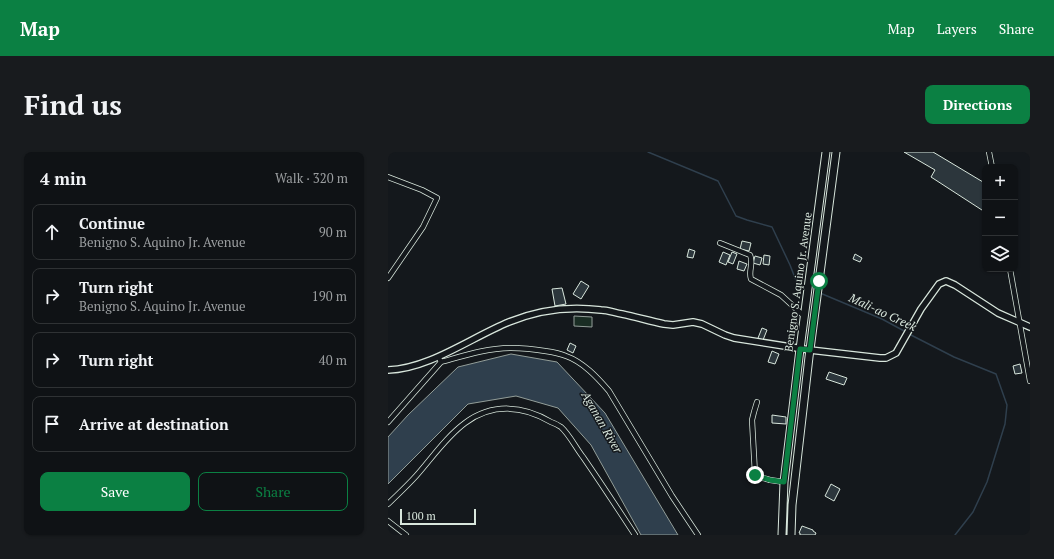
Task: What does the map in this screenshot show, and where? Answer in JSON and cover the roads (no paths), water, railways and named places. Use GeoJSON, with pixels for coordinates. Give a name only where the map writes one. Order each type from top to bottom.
{"type":"FeatureCollection","features":[{"type":"Feature","properties":{"kind":"main road","name":"Benigno S. Aquino Jr. Avenue"},"geometry":{"type":"LineString","coordinates":[[782,535],[784,482],[826,152]]}},
{"type":"Feature","properties":{"kind":"main road","name":"Benigno S. Aquino Jr. Avenue"},"geometry":{"type":"LineString","coordinates":[[791,535],[792,505],[810,350],[836,152]]}},
{"type":"Feature","properties":{"kind":"street"},"geometry":{"type":"LineString","coordinates":[[989,152],[991,164]]}},
{"type":"Feature","properties":{"kind":"street"},"geometry":{"type":"LineString","coordinates":[[388,177],[422,190],[437,198],[423,228],[388,278]]}},
{"type":"Feature","properties":{"kind":"street"},"geometry":{"type":"LineString","coordinates":[[720,243],[750,255],[752,258],[751,279],[781,295],[804,316]]}},
{"type":"Feature","properties":{"kind":"street"},"geometry":{"type":"LineString","coordinates":[[1011,272],[1030,381]]}},
{"type":"Feature","properties":{"kind":"street"},"geometry":{"type":"LineString","coordinates":[[388,370],[420,364],[508,322],[527,316],[560,309],[580,308],[603,310],[664,324],[673,325],[693,322],[702,324],[734,338],[800,349],[886,358],[896,353],[914,319],[939,284],[946,281],[955,285],[998,313],[1030,327]]}},
{"type":"Feature","properties":{"kind":"street"},"geometry":{"type":"LineString","coordinates":[[388,422],[441,362],[490,350],[510,348],[534,349],[566,356],[582,365],[609,391],[672,496],[698,535]]}},
{"type":"Feature","properties":{"kind":"street"},"geometry":{"type":"LineString","coordinates":[[439,356],[441,362]]}},
{"type":"Feature","properties":{"kind":"street"},"geometry":{"type":"LineString","coordinates":[[757,402],[752,420],[755,474],[770,480],[784,482]]}},
{"type":"Feature","properties":{"kind":"street"},"geometry":{"type":"LineString","coordinates":[[388,504],[416,476],[450,436],[466,422],[479,414],[491,410],[505,408],[519,409],[534,413],[561,427],[590,467],[635,535]]}},
{"type":"Feature","properties":{"kind":"street"},"geometry":{"type":"LineString","coordinates":[[388,521],[406,535]]}},
{"type":"Feature","properties":{"kind":"water","name":"Aganan River"},"geometry":{"type":"Polygon","coordinates":[[[511,354],[557,362],[605,413],[678,535],[641,535],[591,445],[558,408],[516,396],[468,404],[388,484],[388,437],[408,415],[458,367],[511,354]]]}},
{"type":"Feature","properties":{"kind":"waterway","name":"Mali-ao Creek"},"geometry":{"type":"LineString","coordinates":[[648,152],[718,181],[736,216],[772,227],[797,283],[806,287]]}},
{"type":"Feature","properties":{"kind":"waterway","name":"Mali-ao Creek"},"geometry":{"type":"LineString","coordinates":[[820,293],[882,319],[906,332]]}},
{"type":"Feature","properties":{"kind":"waterway","name":"Mali-ao Creek"},"geometry":{"type":"LineString","coordinates":[[909,334],[954,357],[996,374],[1007,405],[1005,424],[987,482],[973,512],[955,535]]}}]}
